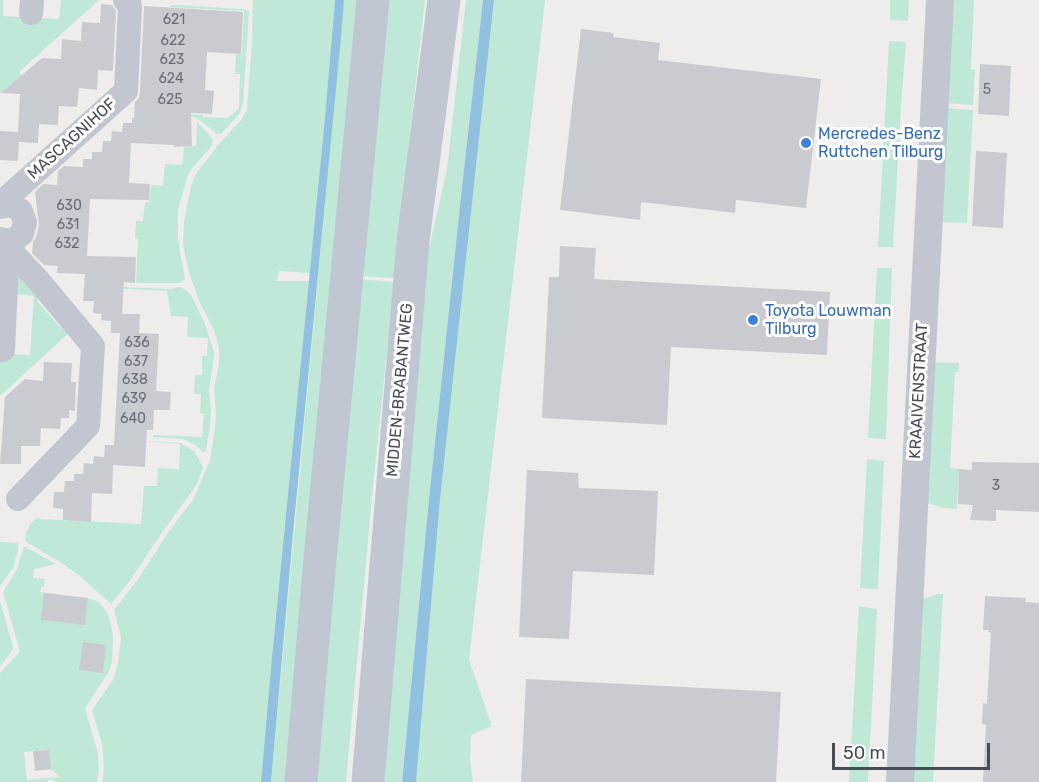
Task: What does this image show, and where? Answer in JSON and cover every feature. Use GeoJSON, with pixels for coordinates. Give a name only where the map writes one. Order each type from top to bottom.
{"type":"FeatureCollection","features":[{"type":"Feature","properties":{"kind":"main road"},"geometry":{"type":"LineString","coordinates":[[301,782],[373,0]]}},
{"type":"Feature","properties":{"kind":"main road","name":"MIDDEN-BRABANTWEG"},"geometry":{"type":"LineString","coordinates":[[368,782],[413,241],[444,0]]}},
{"type":"Feature","properties":{"kind":"street","name":"MASCAGNIHOF"},"geometry":{"type":"LineString","coordinates":[[8,245],[22,234],[25,222],[21,211],[5,206],[10,195],[126,91],[130,6],[125,0]]}},
{"type":"Feature","properties":{"kind":"street","name":"KRAAIVENSTRAAT"},"geometry":{"type":"LineString","coordinates":[[900,782],[940,0]]}},
{"type":"Feature","properties":{"kind":"street"},"geometry":{"type":"LineString","coordinates":[[3,350],[8,245]]}},
{"type":"Feature","properties":{"kind":"street"},"geometry":{"type":"LineString","coordinates":[[8,245],[93,346],[88,426],[18,499]]}},
{"type":"Feature","properties":{"kind":"green space"},"geometry":{"type":"Polygon","coordinates":[[[0,0],[3,0],[3,16],[59,19],[61,0],[99,0],[19,72],[22,76],[0,94],[0,0]]]}},
{"type":"Feature","properties":{"kind":"green space"},"geometry":{"type":"Polygon","coordinates":[[[253,0],[335,0],[310,273],[279,271],[277,281],[309,281],[261,782],[102,782],[104,767],[102,744],[92,710],[113,680],[118,664],[121,637],[114,610],[193,500],[210,460],[216,415],[214,388],[219,364],[219,347],[188,269],[183,244],[184,221],[195,175],[242,119],[247,109],[253,0]]]}},
{"type":"Feature","properties":{"kind":"green space"},"geometry":{"type":"Polygon","coordinates":[[[344,0],[361,0],[289,782],[271,782],[344,0]]]}},
{"type":"Feature","properties":{"kind":"green space"},"geometry":{"type":"Polygon","coordinates":[[[385,0],[425,0],[394,278],[359,276],[385,0]]]}},
{"type":"Feature","properties":{"kind":"green space"},"geometry":{"type":"Polygon","coordinates":[[[466,0],[483,0],[429,499],[402,782],[371,782],[422,279],[447,169],[466,0]]]}},
{"type":"Feature","properties":{"kind":"green space"},"geometry":{"type":"Polygon","coordinates":[[[494,0],[545,0],[469,660],[492,726],[471,735],[470,760],[473,782],[416,782],[440,500],[494,0]]]}},
{"type":"Feature","properties":{"kind":"green space"},"geometry":{"type":"Polygon","coordinates":[[[890,0],[909,0],[908,21],[890,20],[890,0]]]}},
{"type":"Feature","properties":{"kind":"green space"},"geometry":{"type":"Polygon","coordinates":[[[951,0],[974,0],[971,69],[975,70],[973,105],[945,103],[951,0]]]}},
{"type":"Feature","properties":{"kind":"green space"},"geometry":{"type":"Polygon","coordinates":[[[171,5],[249,11],[243,104],[240,113],[222,133],[217,134],[197,118],[187,115],[134,111],[228,118],[239,108],[240,74],[235,74],[236,54],[242,54],[244,11],[171,7],[171,5]]]}},
{"type":"Feature","properties":{"kind":"green space"},"geometry":{"type":"Polygon","coordinates":[[[889,41],[906,42],[893,247],[878,247],[889,41]]]}},
{"type":"Feature","properties":{"kind":"green space"},"geometry":{"type":"Polygon","coordinates":[[[945,108],[973,110],[967,223],[939,222],[945,108]]]}},
{"type":"Feature","properties":{"kind":"green space"},"geometry":{"type":"Polygon","coordinates":[[[197,122],[213,141],[211,147],[188,175],[178,210],[178,240],[185,279],[180,283],[136,283],[138,239],[135,238],[136,221],[143,221],[145,202],[149,202],[151,185],[163,186],[165,164],[182,165],[184,147],[196,146],[197,122]]]}},
{"type":"Feature","properties":{"kind":"green space"},"geometry":{"type":"Polygon","coordinates":[[[877,268],[892,268],[886,439],[868,438],[877,268]]]}},
{"type":"Feature","properties":{"kind":"green space"},"geometry":{"type":"Polygon","coordinates":[[[19,274],[41,297],[37,301],[62,329],[67,326],[71,331],[0,396],[0,354],[30,355],[34,296],[15,294],[19,274]]]}},
{"type":"Feature","properties":{"kind":"green space"},"geometry":{"type":"Polygon","coordinates":[[[359,279],[394,282],[346,782],[312,782],[359,279]]]}},
{"type":"Feature","properties":{"kind":"green space"},"geometry":{"type":"Polygon","coordinates":[[[85,287],[172,289],[179,287],[191,295],[205,324],[214,352],[209,390],[210,426],[205,452],[183,439],[153,437],[153,435],[202,437],[204,414],[200,413],[201,394],[194,394],[195,375],[202,375],[202,356],[207,356],[208,338],[187,337],[188,317],[171,316],[167,291],[85,287]]]}},
{"type":"Feature","properties":{"kind":"green space"},"geometry":{"type":"Polygon","coordinates":[[[932,362],[959,363],[958,372],[955,372],[950,468],[959,469],[957,509],[943,508],[924,502],[932,362]]]}},
{"type":"Feature","properties":{"kind":"green space"},"geometry":{"type":"Polygon","coordinates":[[[127,440],[181,443],[195,452],[203,467],[196,486],[111,604],[80,576],[25,541],[29,525],[37,517],[141,524],[144,486],[157,486],[158,468],[179,469],[180,444],[127,440]]]}},
{"type":"Feature","properties":{"kind":"green space"},"geometry":{"type":"Polygon","coordinates":[[[867,459],[884,461],[878,589],[860,588],[867,459]]]}},
{"type":"Feature","properties":{"kind":"green space"},"geometry":{"type":"Polygon","coordinates":[[[0,542],[18,543],[18,550],[13,568],[0,586],[0,542]]]}},
{"type":"Feature","properties":{"kind":"green space"},"geometry":{"type":"Polygon","coordinates":[[[24,546],[56,564],[34,569],[33,578],[45,579],[44,587],[41,587],[40,592],[88,598],[99,602],[107,612],[113,636],[112,662],[109,671],[85,709],[98,753],[97,782],[48,780],[48,782],[0,782],[0,673],[20,652],[3,592],[17,569],[24,546]],[[48,750],[24,752],[27,780],[60,777],[51,769],[48,750]]]}},
{"type":"Feature","properties":{"kind":"green space"},"geometry":{"type":"Polygon","coordinates":[[[943,594],[933,782],[910,782],[919,600],[943,594]]]}},
{"type":"Feature","properties":{"kind":"green space"},"geometry":{"type":"Polygon","coordinates":[[[0,601],[13,647],[0,666],[0,601]]]}},
{"type":"Feature","properties":{"kind":"green space"},"geometry":{"type":"Polygon","coordinates":[[[859,606],[877,609],[868,782],[849,782],[859,606]]]}},
{"type":"Feature","properties":{"kind":"water"},"geometry":{"type":"Polygon","coordinates":[[[335,0],[344,0],[342,27],[271,782],[261,782],[325,117],[335,0]]]}},
{"type":"Feature","properties":{"kind":"water"},"geometry":{"type":"Polygon","coordinates":[[[483,0],[494,0],[440,500],[416,782],[402,782],[429,499],[483,0]]]}},
{"type":"Feature","properties":{"kind":"building"},"geometry":{"type":"Polygon","coordinates":[[[101,4],[112,5],[116,11],[113,71],[98,70],[97,90],[79,88],[77,107],[59,106],[58,125],[39,124],[38,143],[19,142],[18,161],[0,160],[0,131],[18,132],[20,94],[1,93],[42,58],[61,59],[62,39],[81,41],[82,22],[100,23],[101,4]]]}},
{"type":"Feature","properties":{"kind":"building"},"geometry":{"type":"Polygon","coordinates":[[[144,6],[243,12],[241,54],[207,52],[205,90],[214,91],[212,114],[191,113],[192,146],[174,147],[174,145],[131,143],[129,183],[150,184],[149,200],[90,199],[87,256],[136,257],[135,283],[124,282],[122,314],[140,314],[139,333],[159,334],[156,391],[171,392],[170,410],[154,410],[153,430],[147,430],[145,467],[113,465],[112,494],[92,493],[91,522],[63,520],[63,509],[53,508],[54,492],[64,492],[65,481],[74,481],[74,474],[83,474],[84,463],[93,464],[94,456],[104,457],[105,445],[114,445],[120,333],[111,333],[111,321],[101,320],[102,314],[93,313],[94,301],[83,301],[85,274],[57,273],[58,266],[44,265],[32,253],[39,225],[35,192],[43,184],[57,185],[58,171],[64,166],[83,167],[83,159],[92,159],[92,152],[102,152],[103,141],[111,141],[112,131],[122,132],[123,123],[132,123],[135,102],[140,92],[144,6]]]}},
{"type":"Feature","properties":{"kind":"building"},"geometry":{"type":"Polygon","coordinates":[[[581,29],[614,33],[613,37],[660,43],[658,60],[821,79],[806,208],[736,200],[735,213],[641,202],[640,220],[560,210],[581,29]]]}},
{"type":"Feature","properties":{"kind":"building"},"geometry":{"type":"Polygon","coordinates":[[[980,64],[1011,66],[1009,116],[978,114],[980,64]]]}},
{"type":"Feature","properties":{"kind":"building"},"geometry":{"type":"Polygon","coordinates":[[[976,151],[1007,153],[1003,228],[972,226],[976,151]]]}},
{"type":"Feature","properties":{"kind":"building"},"geometry":{"type":"Polygon","coordinates":[[[560,246],[596,248],[594,279],[830,292],[827,355],[671,347],[667,425],[542,418],[549,277],[559,277],[560,246]]]}},
{"type":"Feature","properties":{"kind":"building"},"geometry":{"type":"Polygon","coordinates":[[[44,362],[72,363],[71,382],[76,382],[75,411],[69,410],[69,418],[61,418],[60,429],[41,428],[40,446],[21,446],[21,464],[0,464],[5,397],[25,379],[43,381],[44,362]]]}},
{"type":"Feature","properties":{"kind":"building"},"geometry":{"type":"Polygon","coordinates":[[[972,462],[1039,463],[1039,512],[996,510],[996,521],[970,520],[973,505],[958,504],[959,469],[972,470],[972,462]]]}},
{"type":"Feature","properties":{"kind":"building"},"geometry":{"type":"Polygon","coordinates":[[[527,470],[578,473],[579,488],[658,491],[654,575],[573,571],[569,639],[519,637],[527,470]]]}},
{"type":"Feature","properties":{"kind":"building"},"geometry":{"type":"Polygon","coordinates":[[[44,593],[88,598],[85,625],[41,620],[44,593]]]}},
{"type":"Feature","properties":{"kind":"building"},"geometry":{"type":"Polygon","coordinates":[[[985,596],[1026,598],[1025,602],[1039,603],[1039,782],[983,782],[986,725],[982,724],[983,703],[987,704],[991,633],[983,630],[985,596]]]}},
{"type":"Feature","properties":{"kind":"building"},"geometry":{"type":"Polygon","coordinates":[[[83,642],[106,645],[103,673],[79,670],[83,642]]]}},
{"type":"Feature","properties":{"kind":"building"},"geometry":{"type":"Polygon","coordinates":[[[526,679],[781,692],[776,782],[521,782],[526,679]]]}},
{"type":"Feature","properties":{"kind":"building"},"geometry":{"type":"Polygon","coordinates":[[[49,750],[51,769],[35,771],[33,751],[49,750]]]}},
{"type":"Feature","properties":{"kind":"place","name":"Mercredes-Benz Ruttchen Tilburg"},"geometry":{"type":"Point","coordinates":[806,143]}},
{"type":"Feature","properties":{"kind":"place","name":"Toyota Louwman Tilburg"},"geometry":{"type":"Point","coordinates":[753,320]}}]}
